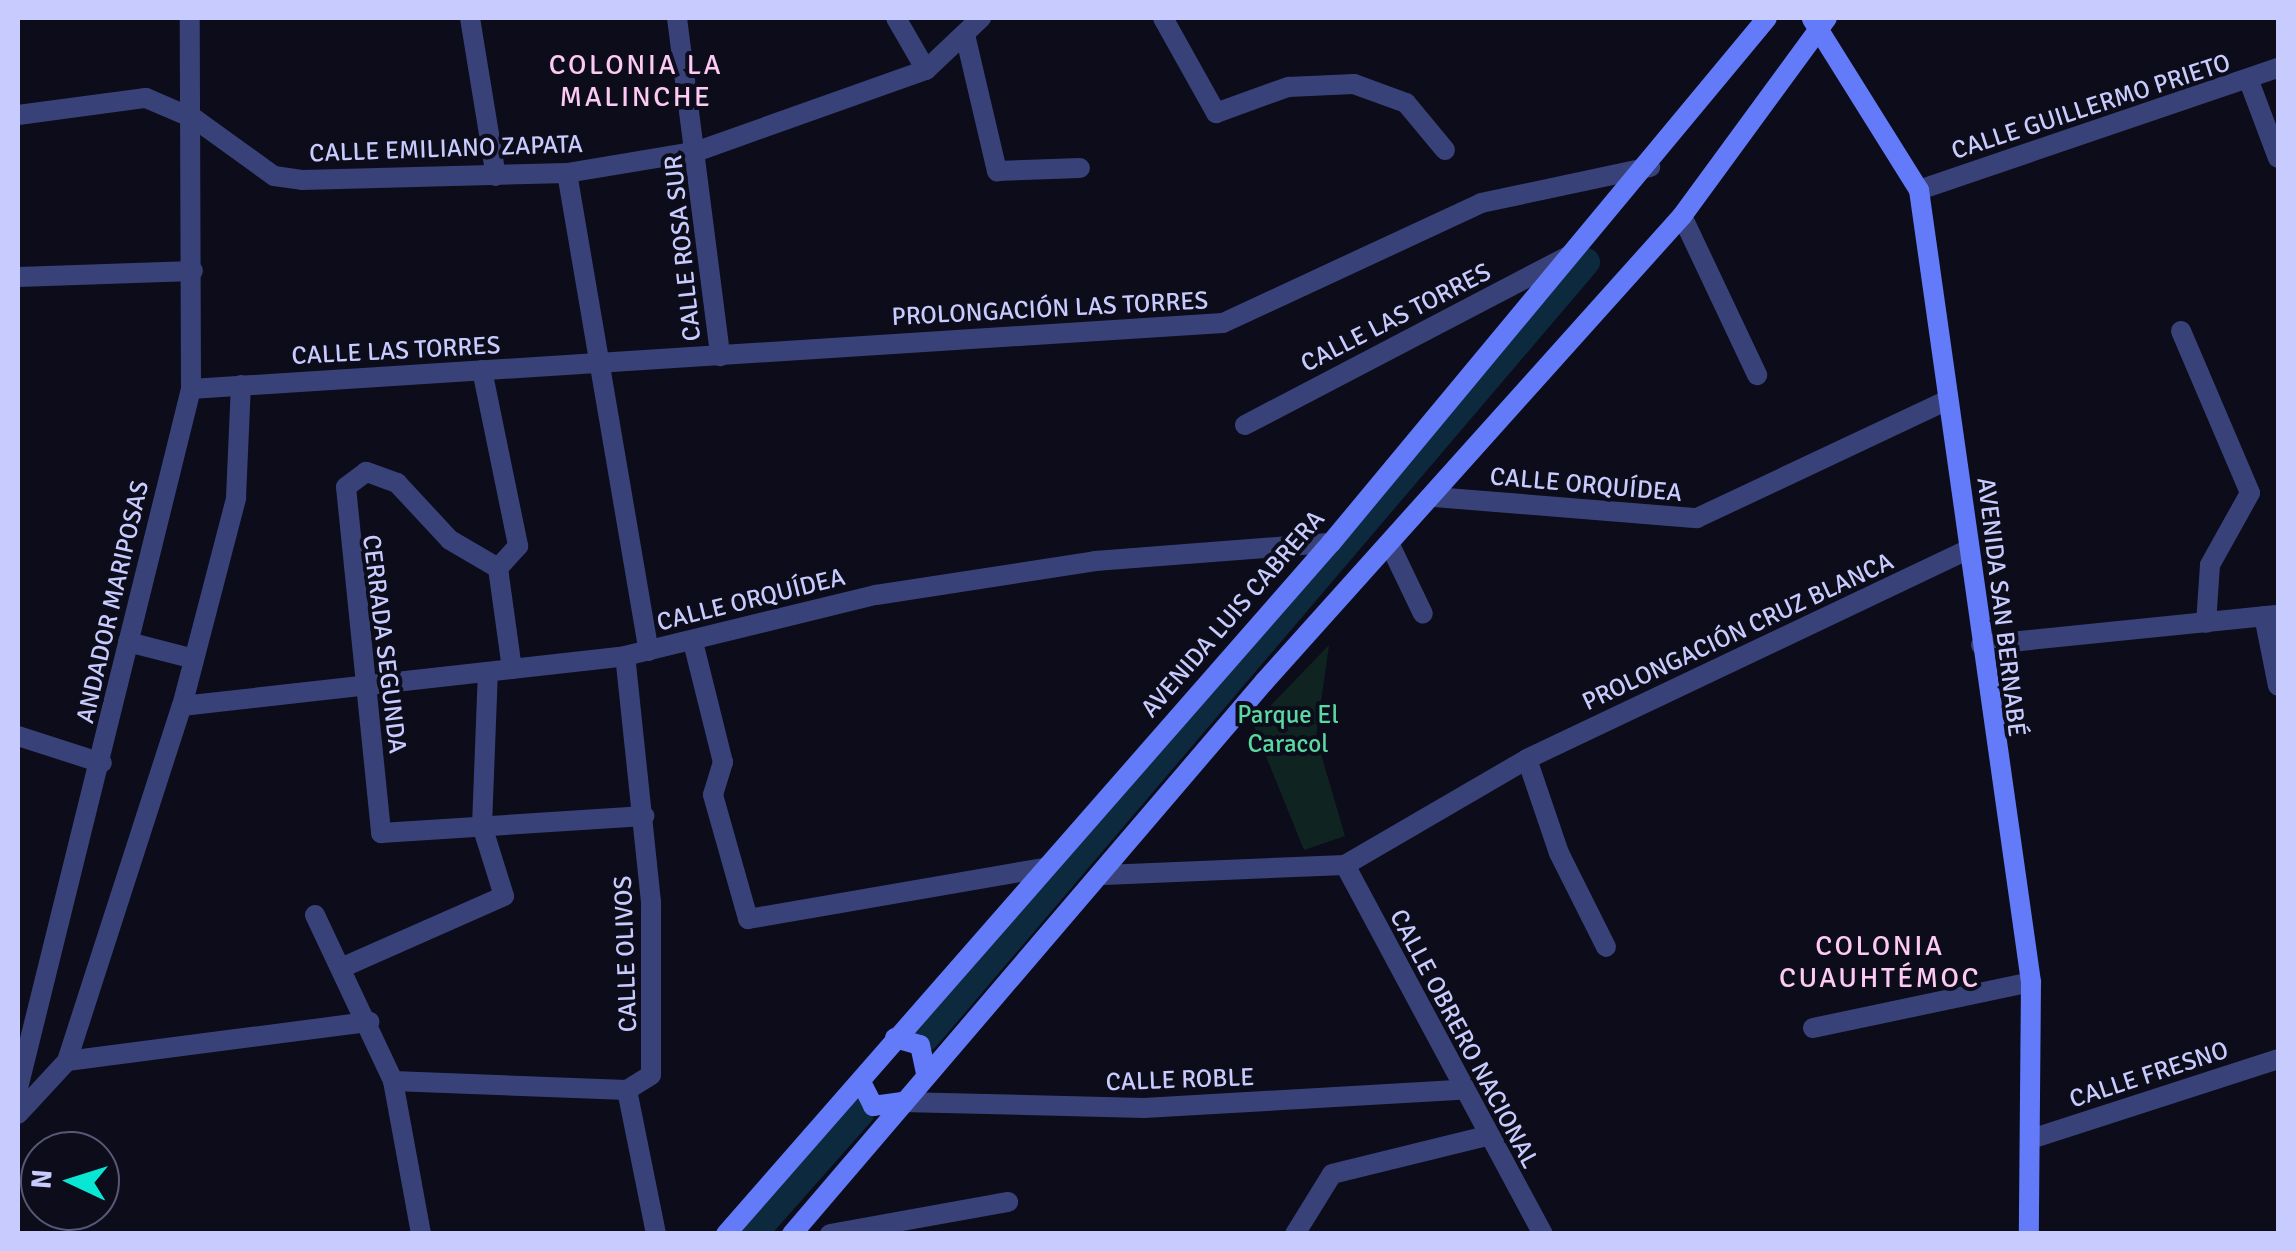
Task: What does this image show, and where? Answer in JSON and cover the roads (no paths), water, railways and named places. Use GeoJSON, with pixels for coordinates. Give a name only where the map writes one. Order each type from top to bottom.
{"type":"FeatureCollection","features":[{"type":"Feature","properties":{"kind":"street","name":"ANDADOR MARIPOSAS"},"geometry":{"type":"LineString","coordinates":[[18,1088],[102,763],[191,388],[195,120],[190,18]]}},
{"type":"Feature","properties":{"kind":"street"},"geometry":{"type":"LineString","coordinates":[[470,18],[496,176]]}},
{"type":"Feature","properties":{"kind":"street","name":"CALLE ROSA SUR"},"geometry":{"type":"LineString","coordinates":[[678,18],[698,151],[720,356]]}},
{"type":"Feature","properties":{"kind":"street"},"geometry":{"type":"LineString","coordinates":[[896,18],[926,70]]}},
{"type":"Feature","properties":{"kind":"street","name":"CALLE EMILIANO ZAPATA"},"geometry":{"type":"LineString","coordinates":[[18,115],[126,97],[195,120],[274,176],[567,173],[698,151],[926,70],[966,39],[981,18]]}},
{"type":"Feature","properties":{"kind":"street"},"geometry":{"type":"LineString","coordinates":[[1162,18],[1216,113],[1288,87],[1354,84],[1406,103],[1446,150]]}},
{"type":"Feature","properties":{"kind":"street","name":"AVENIDA LUIS CABRERA"},"geometry":{"type":"LineString","coordinates":[[726,1234],[1042,868],[1331,543],[1571,256],[1650,168],[1767,18]]}},
{"type":"Feature","properties":{"kind":"street"},"geometry":{"type":"LineString","coordinates":[[792,1234],[926,1073],[1104,876],[1682,216],[1819,21]]}},
{"type":"Feature","properties":{"kind":"street","name":"AVENIDA SAN BERNABÉ"},"geometry":{"type":"LineString","coordinates":[[1819,21],[1919,190],[2031,982],[2034,1138],[2029,1234]]}},
{"type":"Feature","properties":{"kind":"street"},"geometry":{"type":"LineString","coordinates":[[966,39],[996,171],[1080,168]]}},
{"type":"Feature","properties":{"kind":"street","name":"CALLE GUILLERMO PRIETO"},"geometry":{"type":"LineString","coordinates":[[1919,190],[2278,68]]}},
{"type":"Feature","properties":{"kind":"street"},"geometry":{"type":"LineString","coordinates":[[2249,81],[2278,158]]}},
{"type":"Feature","properties":{"kind":"street","name":"PROLONGACIÓN LAS TORRES"},"geometry":{"type":"LineString","coordinates":[[603,368],[720,356],[1223,323],[1481,203],[1650,168]]}},
{"type":"Feature","properties":{"kind":"street"},"geometry":{"type":"LineString","coordinates":[[567,173],[649,651]]}},
{"type":"Feature","properties":{"kind":"street"},"geometry":{"type":"LineString","coordinates":[[1682,216],[1757,375]]}},
{"type":"Feature","properties":{"kind":"street","name":"CALLE LAS TORRES"},"geometry":{"type":"LineString","coordinates":[[1244,425],[1571,256]]}},
{"type":"Feature","properties":{"kind":"street"},"geometry":{"type":"LineString","coordinates":[[18,277],[193,271]]}},
{"type":"Feature","properties":{"kind":"street"},"geometry":{"type":"LineString","coordinates":[[2181,331],[2250,493],[2210,565],[2206,624]]}},
{"type":"Feature","properties":{"kind":"street","name":"CALLE LAS TORRES"},"geometry":{"type":"LineString","coordinates":[[191,388],[482,370],[603,368]]}},
{"type":"Feature","properties":{"kind":"street"},"geometry":{"type":"LineString","coordinates":[[482,370],[518,546],[498,568],[512,669]]}},
{"type":"Feature","properties":{"kind":"street"},"geometry":{"type":"LineString","coordinates":[[18,1114],[67,1061],[182,706],[236,498],[240,385]]}},
{"type":"Feature","properties":{"kind":"street","name":"CALLE ORQUÍDEA"},"geometry":{"type":"LineString","coordinates":[[1434,497],[1697,518],[1948,400]]}},
{"type":"Feature","properties":{"kind":"street","name":"CERRADA SEGUNDA"},"geometry":{"type":"LineString","coordinates":[[482,826],[381,832],[342,509],[346,486],[366,472],[398,483],[450,540],[498,568]]}},
{"type":"Feature","properties":{"kind":"street","name":"CALLE ORQUÍDEA"},"geometry":{"type":"LineString","coordinates":[[182,706],[364,681],[624,656],[952,582],[1331,543]]}},
{"type":"Feature","properties":{"kind":"street"},"geometry":{"type":"LineString","coordinates":[[1390,546],[1423,614]]}},
{"type":"Feature","properties":{"kind":"street","name":"PROLONGACIÓN CRUZ BLANCA"},"geometry":{"type":"LineString","coordinates":[[1104,876],[1344,865],[1528,759],[1969,549]]}},
{"type":"Feature","properties":{"kind":"street"},"geometry":{"type":"LineString","coordinates":[[1981,645],[2271,616],[2278,686]]}},
{"type":"Feature","properties":{"kind":"street"},"geometry":{"type":"LineString","coordinates":[[128,642],[194,658]]}},
{"type":"Feature","properties":{"kind":"street"},"geometry":{"type":"LineString","coordinates":[[693,642],[723,762],[713,795],[742,911],[768,920],[1042,868]]}},
{"type":"Feature","properties":{"kind":"street","name":"CALLE OLIVOS"},"geometry":{"type":"LineString","coordinates":[[624,656],[644,816],[654,1052],[651,1075],[626,1090]]}},
{"type":"Feature","properties":{"kind":"street"},"geometry":{"type":"LineString","coordinates":[[340,968],[504,896],[482,826],[488,672]]}},
{"type":"Feature","properties":{"kind":"street"},"geometry":{"type":"LineString","coordinates":[[18,736],[102,763]]}},
{"type":"Feature","properties":{"kind":"street"},"geometry":{"type":"LineString","coordinates":[[1528,759],[1559,853],[1606,947]]}},
{"type":"Feature","properties":{"kind":"street"},"geometry":{"type":"LineString","coordinates":[[482,826],[644,816]]}},
{"type":"Feature","properties":{"kind":"street","name":"CALLE OBRERO NACIONAL"},"geometry":{"type":"LineString","coordinates":[[1344,865],[1484,1137],[1543,1234]]}},
{"type":"Feature","properties":{"kind":"street"},"geometry":{"type":"LineString","coordinates":[[315,915],[369,1022],[393,1080],[421,1234]]}},
{"type":"Feature","properties":{"kind":"street"},"geometry":{"type":"LineString","coordinates":[[1813,1028],[2031,982]]}},
{"type":"Feature","properties":{"kind":"street"},"geometry":{"type":"LineString","coordinates":[[67,1061],[369,1022]]}},
{"type":"Feature","properties":{"kind":"street"},"geometry":{"type":"LineString","coordinates":[[894,1038],[920,1045],[926,1073]]}},
{"type":"Feature","properties":{"kind":"street","name":"CALLE FRESNO"},"geometry":{"type":"LineString","coordinates":[[2034,1138],[2278,1058]]}},
{"type":"Feature","properties":{"kind":"street"},"geometry":{"type":"LineString","coordinates":[[393,1080],[626,1090],[656,1234]]}},
{"type":"Feature","properties":{"kind":"street"},"geometry":{"type":"LineString","coordinates":[[860,1082],[873,1106],[901,1102]]}},
{"type":"Feature","properties":{"kind":"street","name":"CALLE ROBLE"},"geometry":{"type":"LineString","coordinates":[[901,1102],[1144,1108],[1460,1090]]}},
{"type":"Feature","properties":{"kind":"street"},"geometry":{"type":"LineString","coordinates":[[1295,1234],[1332,1174],[1484,1137]]}},
{"type":"Feature","properties":{"kind":"street"},"geometry":{"type":"LineString","coordinates":[[830,1234],[1008,1202]]}},
{"type":"Feature","properties":{"kind":"waterway"},"geometry":{"type":"LineString","coordinates":[[926,1037],[1586,262]]}},
{"type":"Feature","properties":{"kind":"waterway"},"geometry":{"type":"LineString","coordinates":[[753,1234],[860,1113]]}},
{"type":"Feature","properties":{"kind":"district","name":"COLONIA LA MALINCHE"},"geometry":{"type":"Point","coordinates":[636,81]}},
{"type":"Feature","properties":{"kind":"district","name":"COLONIA CUAUHTÉMOC"},"geometry":{"type":"Point","coordinates":[1880,962]}},
{"type":"Feature","properties":{"kind":"park label","name":"Parque El Caracol"},"geometry":{"type":"Point","coordinates":[1288,730]}}]}
